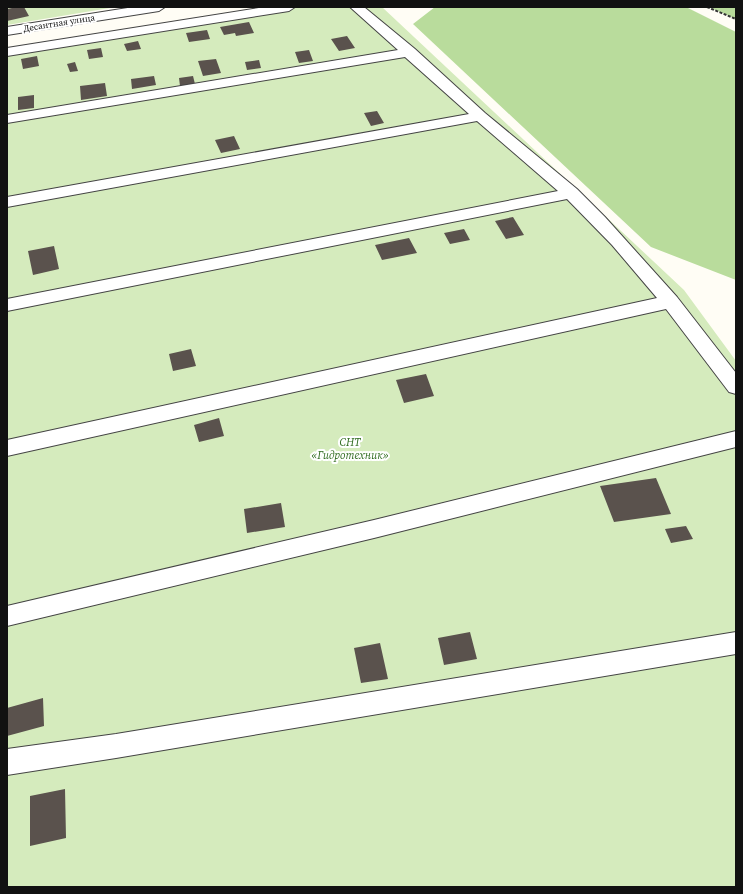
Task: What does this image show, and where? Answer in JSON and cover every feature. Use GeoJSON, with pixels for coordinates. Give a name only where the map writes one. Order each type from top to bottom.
{"type":"FeatureCollection","features":[{"type":"Feature","properties":{"kind":"street","name":"Десантная улица"},"geometry":{"type":"LineString","coordinates":[[7,31],[159,7]]}},
{"type":"Feature","properties":{"kind":"street"},"geometry":{"type":"LineString","coordinates":[[7,52],[289,7]]}},
{"type":"Feature","properties":{"kind":"street"},"geometry":{"type":"LineString","coordinates":[[356,7],[410,52],[481,116],[571,193],[600,222],[671,301],[736,387]]}},
{"type":"Feature","properties":{"kind":"street"},"geometry":{"type":"LineString","coordinates":[[7,119],[410,52]]}},
{"type":"Feature","properties":{"kind":"street"},"geometry":{"type":"LineString","coordinates":[[7,202],[481,116]]}},
{"type":"Feature","properties":{"kind":"street"},"geometry":{"type":"LineString","coordinates":[[7,305],[571,193]]}},
{"type":"Feature","properties":{"kind":"street"},"geometry":{"type":"LineString","coordinates":[[7,448],[557,328],[671,301]]}},
{"type":"Feature","properties":{"kind":"street"},"geometry":{"type":"LineString","coordinates":[[7,616],[374,529],[736,439]]}},
{"type":"Feature","properties":{"kind":"street"},"geometry":{"type":"LineString","coordinates":[[7,762],[116,746],[736,643]]}},
{"type":"Feature","properties":{"kind":"path"},"geometry":{"type":"LineString","coordinates":[[707,7],[736,19]]}},
{"type":"Feature","properties":{"kind":"green space"},"geometry":{"type":"Polygon","coordinates":[[[7,7],[116,7],[7,25],[7,7]]]}},
{"type":"Feature","properties":{"kind":"green space","name":"СНТ «Гидротехник»"},"geometry":{"type":"Polygon","coordinates":[[[262,7],[382,7],[684,290],[736,361],[736,887],[7,887],[7,50],[262,7]]]}},
{"type":"Feature","properties":{"kind":"green space"},"geometry":{"type":"Polygon","coordinates":[[[435,7],[686,7],[736,32],[736,280],[651,247],[413,24],[435,7]]]}},
{"type":"Feature","properties":{"kind":"green space"},"geometry":{"type":"Polygon","coordinates":[[[709,7],[736,7],[736,19],[709,7]]]}},
{"type":"Feature","properties":{"kind":"building"},"geometry":{"type":"Polygon","coordinates":[[[24,7],[29,16],[7,21],[7,9],[24,7]]]}},
{"type":"Feature","properties":{"kind":"building"},"geometry":{"type":"Polygon","coordinates":[[[249,22],[254,33],[236,36],[235,33],[224,35],[220,27],[249,22]]]}},
{"type":"Feature","properties":{"kind":"building"},"geometry":{"type":"Polygon","coordinates":[[[207,30],[210,39],[189,42],[186,33],[207,30]]]}},
{"type":"Feature","properties":{"kind":"building"},"geometry":{"type":"Polygon","coordinates":[[[347,36],[355,48],[339,51],[331,39],[347,36]]]}},
{"type":"Feature","properties":{"kind":"building"},"geometry":{"type":"Polygon","coordinates":[[[138,41],[141,49],[127,51],[124,44],[138,41]]]}},
{"type":"Feature","properties":{"kind":"building"},"geometry":{"type":"Polygon","coordinates":[[[101,48],[103,57],[89,59],[87,50],[101,48]]]}},
{"type":"Feature","properties":{"kind":"building"},"geometry":{"type":"Polygon","coordinates":[[[309,50],[313,61],[299,63],[295,52],[309,50]]]}},
{"type":"Feature","properties":{"kind":"building"},"geometry":{"type":"Polygon","coordinates":[[[37,56],[39,66],[23,69],[21,59],[37,56]]]}},
{"type":"Feature","properties":{"kind":"building"},"geometry":{"type":"Polygon","coordinates":[[[216,59],[221,73],[203,76],[198,61],[216,59]]]}},
{"type":"Feature","properties":{"kind":"building"},"geometry":{"type":"Polygon","coordinates":[[[259,60],[261,68],[247,70],[245,62],[259,60]]]}},
{"type":"Feature","properties":{"kind":"building"},"geometry":{"type":"Polygon","coordinates":[[[75,62],[78,71],[70,72],[67,64],[75,62]]]}},
{"type":"Feature","properties":{"kind":"building"},"geometry":{"type":"Polygon","coordinates":[[[154,76],[156,85],[132,89],[131,79],[154,76]]]}},
{"type":"Feature","properties":{"kind":"building"},"geometry":{"type":"Polygon","coordinates":[[[193,76],[195,84],[180,86],[179,78],[193,76]]]}},
{"type":"Feature","properties":{"kind":"building"},"geometry":{"type":"Polygon","coordinates":[[[105,83],[107,96],[81,100],[80,86],[105,83]]]}},
{"type":"Feature","properties":{"kind":"building"},"geometry":{"type":"Polygon","coordinates":[[[34,95],[34,108],[18,110],[18,97],[34,95]]]}},
{"type":"Feature","properties":{"kind":"building"},"geometry":{"type":"Polygon","coordinates":[[[377,111],[384,123],[371,126],[364,113],[377,111]]]}},
{"type":"Feature","properties":{"kind":"building"},"geometry":{"type":"Polygon","coordinates":[[[234,136],[240,149],[221,153],[215,140],[234,136]]]}},
{"type":"Feature","properties":{"kind":"building"},"geometry":{"type":"Polygon","coordinates":[[[513,217],[524,235],[506,239],[495,221],[513,217]]]}},
{"type":"Feature","properties":{"kind":"building"},"geometry":{"type":"Polygon","coordinates":[[[464,229],[470,240],[450,244],[444,233],[464,229]]]}},
{"type":"Feature","properties":{"kind":"building"},"geometry":{"type":"Polygon","coordinates":[[[409,238],[417,253],[382,260],[375,245],[409,238]]]}},
{"type":"Feature","properties":{"kind":"building"},"geometry":{"type":"Polygon","coordinates":[[[54,246],[59,269],[33,275],[28,251],[54,246]]]}},
{"type":"Feature","properties":{"kind":"building"},"geometry":{"type":"Polygon","coordinates":[[[191,349],[196,366],[173,371],[169,354],[191,349]]]}},
{"type":"Feature","properties":{"kind":"building"},"geometry":{"type":"Polygon","coordinates":[[[426,374],[434,396],[404,403],[396,380],[426,374]]]}},
{"type":"Feature","properties":{"kind":"building"},"geometry":{"type":"Polygon","coordinates":[[[219,418],[224,436],[199,442],[194,425],[219,418]]]}},
{"type":"Feature","properties":{"kind":"building"},"geometry":{"type":"Polygon","coordinates":[[[656,478],[671,514],[614,522],[600,486],[656,478]]]}},
{"type":"Feature","properties":{"kind":"building"},"geometry":{"type":"Polygon","coordinates":[[[281,503],[285,527],[247,533],[244,509],[281,503]]]}},
{"type":"Feature","properties":{"kind":"building"},"geometry":{"type":"Polygon","coordinates":[[[686,526],[693,539],[671,543],[665,529],[686,526]]]}},
{"type":"Feature","properties":{"kind":"building"},"geometry":{"type":"Polygon","coordinates":[[[470,632],[477,659],[444,665],[438,638],[470,632]]]}},
{"type":"Feature","properties":{"kind":"building"},"geometry":{"type":"Polygon","coordinates":[[[380,643],[388,679],[361,683],[354,648],[380,643]]]}},
{"type":"Feature","properties":{"kind":"building"},"geometry":{"type":"Polygon","coordinates":[[[43,698],[44,726],[7,736],[7,708],[43,698]]]}},
{"type":"Feature","properties":{"kind":"building"},"geometry":{"type":"Polygon","coordinates":[[[65,789],[66,838],[30,846],[30,796],[65,789]]]}}]}
